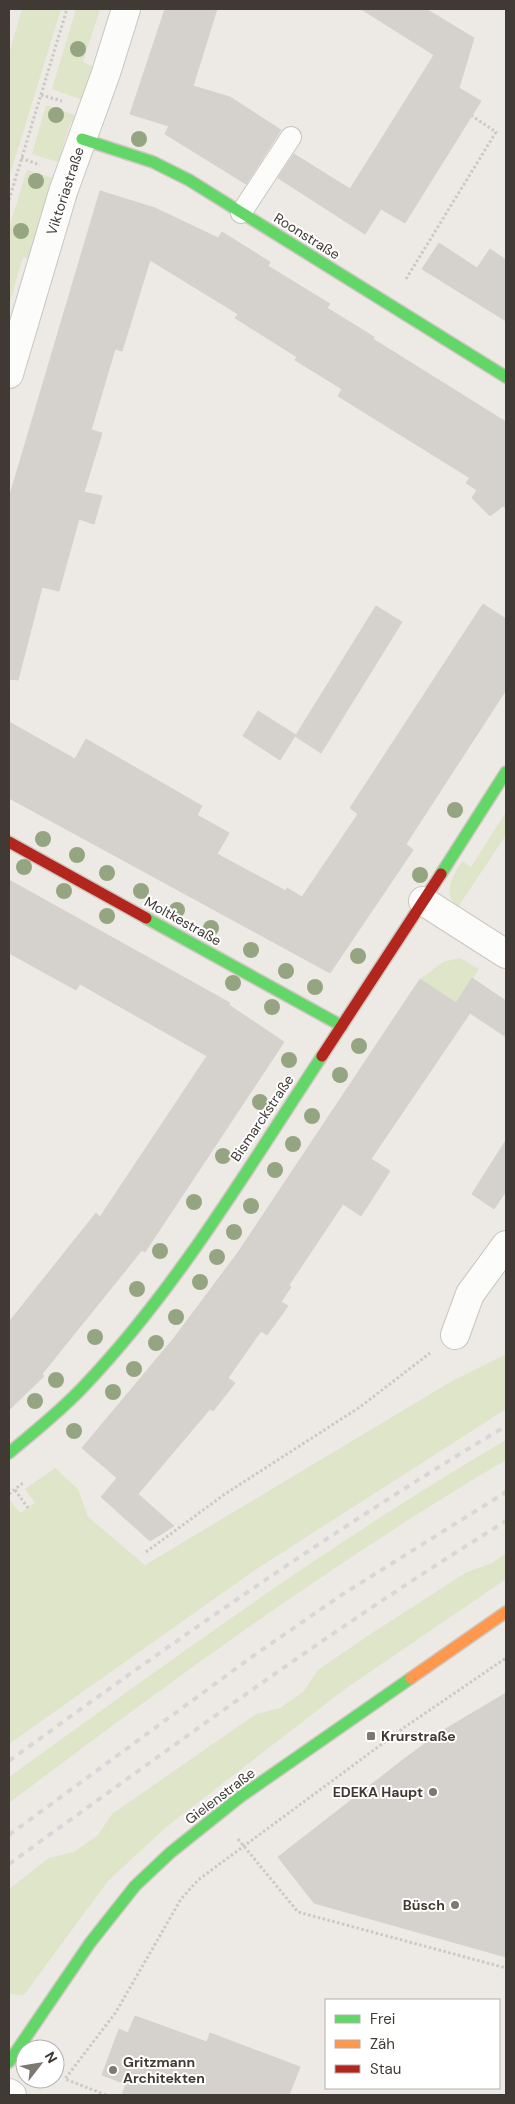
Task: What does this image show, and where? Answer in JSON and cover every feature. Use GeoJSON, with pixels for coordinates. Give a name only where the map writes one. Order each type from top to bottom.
{"type":"FeatureCollection","features":[{"type":"Feature","properties":{"kind":"street","name":"Viktoriastraße"},"geometry":{"type":"LineString","coordinates":[[9,374],[63,192],[126,9]]}},
{"type":"Feature","properties":{"kind":"street","name":"Roonstraße"},"geometry":{"type":"LineString","coordinates":[[82,139],[153,162],[189,180],[506,377]]}},
{"type":"Feature","properties":{"kind":"street","name":"Bismarckstraße"},"geometry":{"type":"LineString","coordinates":[[9,1454],[68,1402],[127,1337],[165,1291],[342,1026],[506,772]]}},
{"type":"Feature","properties":{"kind":"street","name":"Moltkestraße"},"geometry":{"type":"LineString","coordinates":[[9,842],[342,1026]]}},
{"type":"Feature","properties":{"kind":"street"},"geometry":{"type":"LineString","coordinates":[[424,901],[506,954]]}},
{"type":"Feature","properties":{"kind":"street"},"geometry":{"type":"LineString","coordinates":[[455,1335],[470,1294],[506,1245]]}},
{"type":"Feature","properties":{"kind":"street","name":"Gielenstraße"},"geometry":{"type":"LineString","coordinates":[[9,2062],[58,1987],[136,1886],[170,1853],[220,1814],[349,1721],[506,1614]]}},
{"type":"Feature","properties":{"kind":"lane"},"geometry":{"type":"LineString","coordinates":[[241,213],[291,137]]}},
{"type":"Feature","properties":{"kind":"path"},"geometry":{"type":"LineString","coordinates":[[9,200],[68,9]]}},
{"type":"Feature","properties":{"kind":"path"},"geometry":{"type":"LineString","coordinates":[[390,305],[496,132],[472,116]]}},
{"type":"Feature","properties":{"kind":"path"},"geometry":{"type":"LineString","coordinates":[[146,1552],[225,1494],[360,1407],[417,1361]]}},
{"type":"Feature","properties":{"kind":"path"},"geometry":{"type":"LineString","coordinates":[[15,1490],[28,1508]]}},
{"type":"Feature","properties":{"kind":"path"},"geometry":{"type":"LineString","coordinates":[[106,2095],[65,2079],[116,2012],[181,1899],[198,1880],[405,1727],[506,1658]]}},
{"type":"Feature","properties":{"kind":"path"},"geometry":{"type":"LineString","coordinates":[[220,1814],[243,1846],[298,1912],[506,1968]]}},
{"type":"Feature","properties":{"kind":"green space"},"geometry":{"type":"Polygon","coordinates":[[[22,9],[61,9],[9,178],[9,54],[22,9]]]}},
{"type":"Feature","properties":{"kind":"green space"},"geometry":{"type":"Polygon","coordinates":[[[76,9],[100,9],[83,62],[94,67],[83,100],[52,89],[76,9]]]}},
{"type":"Feature","properties":{"kind":"green space"},"geometry":{"type":"Polygon","coordinates":[[[46,105],[77,116],[70,124],[58,162],[32,154],[46,105]]]}},
{"type":"Feature","properties":{"kind":"green space"},"geometry":{"type":"Polygon","coordinates":[[[27,170],[53,178],[33,244],[33,260],[23,257],[9,305],[9,228],[27,170]]]}},
{"type":"Feature","properties":{"kind":"green space"},"geometry":{"type":"Polygon","coordinates":[[[506,812],[506,835],[458,907],[450,896],[449,890],[455,873],[462,861],[471,867],[506,812]]]}},
{"type":"Feature","properties":{"kind":"green space"},"geometry":{"type":"Polygon","coordinates":[[[460,958],[479,969],[456,1003],[420,979],[443,962],[460,958]]]}},
{"type":"Feature","properties":{"kind":"green space"},"geometry":{"type":"Polygon","coordinates":[[[506,1354],[506,1409],[255,1570],[9,1744],[10,1500],[20,1513],[35,1503],[25,1489],[55,1468],[78,1489],[88,1517],[145,1565],[452,1381],[506,1354]]]}},
{"type":"Feature","properties":{"kind":"green space"},"geometry":{"type":"Polygon","coordinates":[[[506,1440],[506,1460],[315,1581],[191,1668],[9,1803],[9,1777],[253,1602],[378,1519],[506,1440]]]}},
{"type":"Feature","properties":{"kind":"green space"},"geometry":{"type":"Polygon","coordinates":[[[506,1553],[506,1579],[345,1689],[165,1828],[108,1881],[24,1995],[9,1994],[9,1889],[49,1858],[74,1852],[98,1835],[112,1814],[256,1714],[280,1708],[304,1691],[318,1670],[369,1635],[467,1572],[492,1563],[506,1553]]]}},
{"type":"Feature","properties":{"kind":"building"},"geometry":{"type":"Polygon","coordinates":[[[165,9],[217,9],[193,86],[230,97],[281,130],[246,184],[165,134],[169,126],[130,114],[165,9]]]}},
{"type":"Feature","properties":{"kind":"building"},"geometry":{"type":"Polygon","coordinates":[[[361,9],[426,9],[474,38],[459,88],[481,101],[405,223],[381,209],[365,234],[278,178],[294,154],[350,189],[434,55],[361,9]]]}},
{"type":"Feature","properties":{"kind":"building"},"geometry":{"type":"Polygon","coordinates":[[[100,191],[155,208],[218,238],[222,232],[270,262],[268,266],[330,304],[327,308],[374,337],[373,339],[506,422],[506,508],[503,506],[490,516],[472,498],[477,490],[466,483],[470,478],[338,396],[342,389],[295,360],[297,357],[235,318],[238,314],[150,260],[122,351],[115,349],[91,430],[102,433],[84,492],[102,496],[94,524],[79,519],[59,591],[42,587],[18,680],[9,679],[9,498],[100,191]]]}},
{"type":"Feature","properties":{"kind":"building"},"geometry":{"type":"Polygon","coordinates":[[[439,243],[477,268],[490,249],[506,260],[506,321],[422,269],[439,243]]]}},
{"type":"Feature","properties":{"kind":"building"},"geometry":{"type":"Polygon","coordinates":[[[483,604],[506,619],[506,690],[406,844],[413,850],[330,973],[9,798],[9,722],[75,759],[86,739],[202,806],[197,815],[229,833],[217,854],[286,891],[287,888],[302,897],[358,814],[350,808],[483,604]]]}},
{"type":"Feature","properties":{"kind":"building"},"geometry":{"type":"Polygon","coordinates":[[[376,606],[402,622],[321,753],[295,736],[280,760],[243,736],[258,711],[296,735],[376,606]]]}},
{"type":"Feature","properties":{"kind":"building"},"geometry":{"type":"Polygon","coordinates":[[[9,880],[230,1003],[229,1005],[284,1042],[145,1252],[142,1250],[42,1374],[44,1376],[9,1410],[9,1322],[96,1213],[100,1217],[207,1056],[80,984],[76,990],[9,953],[9,880]]]}},
{"type":"Feature","properties":{"kind":"building"},"geometry":{"type":"Polygon","coordinates":[[[472,978],[506,1001],[506,1037],[470,1013],[371,1159],[390,1171],[361,1216],[343,1204],[289,1285],[291,1287],[281,1302],[288,1306],[267,1335],[261,1331],[228,1378],[235,1383],[213,1411],[210,1409],[138,1494],[174,1526],[150,1541],[101,1497],[117,1478],[82,1448],[174,1338],[239,1251],[420,979],[456,1003],[472,978]]]}},
{"type":"Feature","properties":{"kind":"building"},"geometry":{"type":"Polygon","coordinates":[[[506,1140],[506,1191],[494,1209],[472,1194],[506,1140]]]}},
{"type":"Feature","properties":{"kind":"building","name":"EDEKA Haupt"},"geometry":{"type":"Polygon","coordinates":[[[506,1693],[506,1957],[314,1903],[278,1857],[442,1731],[506,1693]]]}},
{"type":"Feature","properties":{"kind":"building"},"geometry":{"type":"Polygon","coordinates":[[[135,2016],[207,2042],[210,2033],[300,2067],[289,2095],[122,2095],[126,2084],[102,2075],[119,2029],[128,2033],[135,2016]]]}},
{"type":"Feature","properties":{"kind":"railway"},"geometry":{"type":"LineString","coordinates":[[9,1761],[131,1673],[316,1546],[506,1426]]}},
{"type":"Feature","properties":{"kind":"railway"},"geometry":{"type":"LineString","coordinates":[[9,1835],[253,1656],[343,1594],[506,1492]]}},
{"type":"Feature","properties":{"kind":"railway"},"geometry":{"type":"LineString","coordinates":[[9,1864],[316,1645],[506,1521]]}},
{"type":"Feature","properties":{"kind":"traffic: fast"},"geometry":{"type":"LineString","coordinates":[[82,139],[153,162],[189,180],[506,377]]}},
{"type":"Feature","properties":{"kind":"traffic: fast"},"geometry":{"type":"LineString","coordinates":[[441,874],[506,772]]}},
{"type":"Feature","properties":{"kind":"traffic: fast"},"geometry":{"type":"LineString","coordinates":[[146,918],[342,1026]]}},
{"type":"Feature","properties":{"kind":"traffic: fast"},"geometry":{"type":"LineString","coordinates":[[9,1453],[76,1394],[119,1347],[151,1308],[211,1226],[322,1056]]}},
{"type":"Feature","properties":{"kind":"traffic: fast"},"geometry":{"type":"LineString","coordinates":[[9,2062],[90,1943],[135,1886],[170,1853],[240,1797],[411,1678]]}},
{"type":"Feature","properties":{"kind":"traffic: slow"},"geometry":{"type":"LineString","coordinates":[[411,1678],[506,1612]]}},
{"type":"Feature","properties":{"kind":"traffic: jam"},"geometry":{"type":"LineString","coordinates":[[9,842],[146,918]]}},
{"type":"Feature","properties":{"kind":"traffic: jam"},"geometry":{"type":"LineString","coordinates":[[322,1056],[441,874]]}},
{"type":"Feature","properties":{"kind":"place","name":"Krurstraße"},"geometry":{"type":"Point","coordinates":[371,1736]}},
{"type":"Feature","properties":{"kind":"place","name":"EDEKA Haupt"},"geometry":{"type":"Point","coordinates":[433,1792]}},
{"type":"Feature","properties":{"kind":"place","name":"Büsch"},"geometry":{"type":"Point","coordinates":[455,1905]}},
{"type":"Feature","properties":{"kind":"place","name":"Gritzmann Architekten"},"geometry":{"type":"Point","coordinates":[113,2070]}}]}
